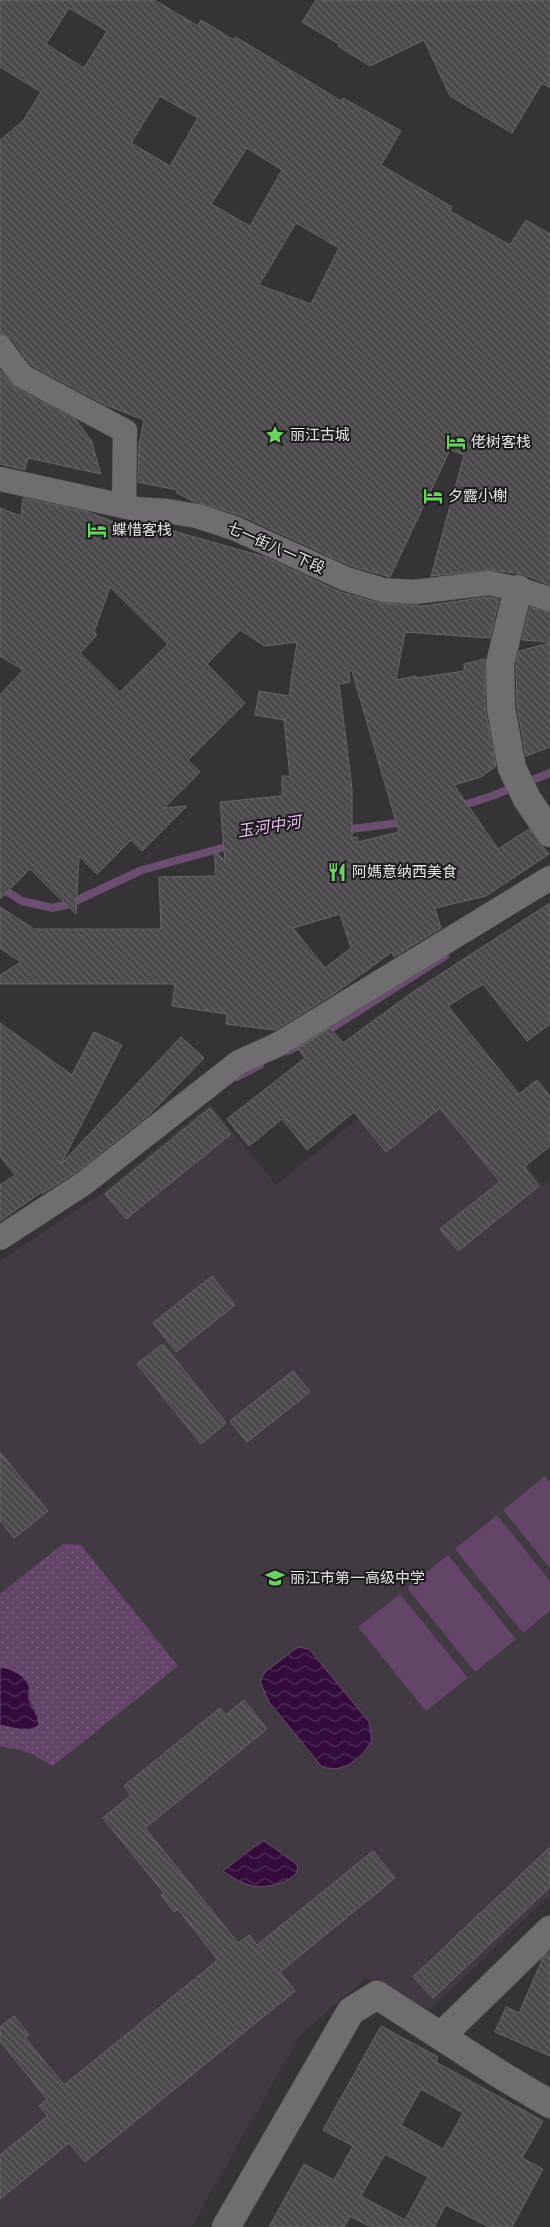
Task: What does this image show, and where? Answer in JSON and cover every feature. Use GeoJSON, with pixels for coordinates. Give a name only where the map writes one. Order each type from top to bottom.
{"type":"FeatureCollection","features":[{"type":"Feature","properties":{"kind":"street"},"geometry":{"type":"LineString","coordinates":[[0,347],[22,376],[124,431],[124,506]]}},
{"type":"Feature","properties":{"kind":"street","name":"七一街八一下段"},"geometry":{"type":"LineString","coordinates":[[0,479],[124,506],[197,516],[234,528],[346,579],[383,590],[414,592],[489,583],[518,589],[550,599]]}},
{"type":"Feature","properties":{"kind":"street"},"geometry":{"type":"LineString","coordinates":[[518,589],[500,664],[501,708],[512,768],[526,799],[550,833]]}},
{"type":"Feature","properties":{"kind":"street"},"geometry":{"type":"LineString","coordinates":[[0,1238],[83,1184],[238,1062],[278,1045],[550,878]]}},
{"type":"Feature","properties":{"kind":"street"},"geometry":{"type":"LineString","coordinates":[[441,2036],[550,1930]]}},
{"type":"Feature","properties":{"kind":"street"},"geometry":{"type":"LineString","coordinates":[[226,2227],[351,2011],[377,1994],[501,2075],[550,2104]]}},
{"type":"Feature","properties":{"kind":"shaded area","name":"丽江市第一高级中学"},"geometry":{"type":"Polygon","coordinates":[[[447,1062],[543,1186],[550,1181],[550,1895],[430,2010],[366,1978],[301,2034],[191,2227],[0,2227],[0,1261],[101,1194],[210,1104],[276,1185],[359,1118],[447,1062]]]}},
{"type":"Feature","properties":{"kind":"shaded area"},"geometry":{"type":"Polygon","coordinates":[[[545,1476],[550,1483],[550,1568],[503,1510],[545,1476]]]}},
{"type":"Feature","properties":{"kind":"shaded area"},"geometry":{"type":"Polygon","coordinates":[[[497,1515],[550,1581],[550,1611],[523,1633],[455,1549],[497,1515]]]}},
{"type":"Feature","properties":{"kind":"shaded area"},"geometry":{"type":"Polygon","coordinates":[[[63,1544],[81,1545],[178,1666],[53,1766],[28,1752],[0,1746],[0,1725],[20,1729],[39,1725],[39,1720],[30,1698],[29,1687],[0,1667],[0,1594],[63,1544]]]}},
{"type":"Feature","properties":{"kind":"shaded area"},"geometry":{"type":"Polygon","coordinates":[[[448,1555],[516,1639],[475,1672],[407,1588],[448,1555]]]}},
{"type":"Feature","properties":{"kind":"shaded area"},"geometry":{"type":"Polygon","coordinates":[[[400,1594],[468,1678],[426,1711],[358,1627],[400,1594]]]}},
{"type":"Feature","properties":{"kind":"water"},"geometry":{"type":"Polygon","coordinates":[[[298,1647],[309,1649],[369,1722],[372,1741],[357,1759],[344,1767],[330,1769],[322,1767],[269,1702],[260,1681],[265,1672],[298,1647]]]}},
{"type":"Feature","properties":{"kind":"water"},"geometry":{"type":"Polygon","coordinates":[[[0,1667],[17,1673],[27,1682],[29,1699],[39,1721],[39,1725],[35,1728],[20,1729],[0,1725],[0,1667]]]}},
{"type":"Feature","properties":{"kind":"water"},"geometry":{"type":"Polygon","coordinates":[[[263,1840],[295,1863],[298,1867],[297,1872],[293,1876],[286,1881],[262,1887],[243,1883],[223,1871],[263,1840]]]}},
{"type":"Feature","properties":{"kind":"building"},"geometry":{"type":"Polygon","coordinates":[[[0,0],[154,0],[198,26],[201,20],[234,40],[236,37],[341,101],[343,98],[401,131],[381,165],[452,207],[450,211],[510,245],[526,220],[550,234],[550,585],[522,574],[491,570],[431,576],[464,455],[450,450],[390,577],[351,566],[240,515],[195,502],[177,493],[177,490],[138,482],[139,444],[144,420],[106,405],[31,365],[11,338],[0,334],[0,140],[23,121],[41,92],[0,67],[0,0]],[[69,8],[46,44],[84,68],[107,31],[69,8]],[[160,96],[131,143],[170,166],[198,118],[160,96]],[[247,148],[211,204],[250,226],[282,170],[247,148]],[[296,223],[259,285],[311,304],[339,248],[296,223]]]}},
{"type":"Feature","properties":{"kind":"building"},"geometry":{"type":"Polygon","coordinates":[[[316,0],[550,0],[550,88],[542,83],[512,133],[450,96],[424,40],[370,66],[338,46],[339,44],[302,22],[316,0]]]}},
{"type":"Feature","properties":{"kind":"building"},"geometry":{"type":"Polygon","coordinates":[[[0,370],[16,388],[76,420],[91,440],[101,474],[28,458],[25,470],[0,464],[0,370]]]}},
{"type":"Feature","properties":{"kind":"building"},"geometry":{"type":"Polygon","coordinates":[[[23,498],[88,512],[114,522],[118,534],[120,524],[131,528],[132,524],[166,529],[265,557],[340,592],[379,603],[423,606],[488,597],[499,599],[490,638],[405,632],[396,680],[464,671],[464,664],[485,659],[485,708],[496,766],[481,777],[454,785],[498,849],[529,829],[549,854],[486,896],[435,908],[441,928],[394,957],[392,952],[335,993],[275,1030],[226,1024],[227,1014],[172,1006],[175,984],[0,984],[0,975],[21,962],[0,948],[0,907],[34,929],[161,929],[159,877],[216,876],[214,850],[225,861],[220,802],[282,796],[282,776],[290,776],[284,720],[255,715],[259,691],[289,696],[297,642],[265,646],[240,630],[207,664],[245,703],[188,760],[200,772],[164,808],[187,806],[142,851],[131,840],[97,874],[79,856],[76,914],[30,869],[0,899],[0,695],[23,670],[0,656],[0,508],[21,516],[23,498]],[[110,587],[94,632],[97,635],[80,653],[120,692],[168,644],[110,587]],[[349,671],[350,682],[339,684],[352,789],[352,838],[357,837],[358,842],[399,832],[352,671],[349,671]],[[340,914],[293,928],[325,968],[351,948],[340,914]]]}},
{"type":"Feature","properties":{"kind":"building"},"geometry":{"type":"Polygon","coordinates":[[[530,607],[550,612],[550,642],[522,640],[530,607]]]}},
{"type":"Feature","properties":{"kind":"building"},"geometry":{"type":"Polygon","coordinates":[[[550,643],[550,747],[526,756],[517,706],[516,666],[519,651],[550,643]]]}},
{"type":"Feature","properties":{"kind":"building"},"geometry":{"type":"Polygon","coordinates":[[[550,903],[550,1024],[527,1041],[483,984],[448,1006],[519,1094],[537,1080],[550,1096],[550,1146],[524,1167],[539,1186],[458,1251],[440,1229],[500,1182],[440,1108],[386,1152],[354,1112],[307,1150],[282,1119],[249,1146],[227,1119],[305,1058],[298,1048],[330,1028],[343,1043],[410,994],[550,903]]]}},
{"type":"Feature","properties":{"kind":"building"},"geometry":{"type":"Polygon","coordinates":[[[0,1023],[72,1075],[94,1032],[122,1045],[61,1164],[181,1037],[204,1058],[150,1114],[75,1173],[42,1192],[0,1221],[0,1185],[15,1175],[0,1156],[0,1023]]]}},
{"type":"Feature","properties":{"kind":"building"},"geometry":{"type":"Polygon","coordinates":[[[210,1108],[231,1134],[126,1219],[105,1194],[210,1108]]]}},
{"type":"Feature","properties":{"kind":"building"},"geometry":{"type":"Polygon","coordinates":[[[212,1276],[235,1305],[176,1352],[153,1323],[212,1276]]]}},
{"type":"Feature","properties":{"kind":"building"},"geometry":{"type":"Polygon","coordinates":[[[163,1344],[226,1423],[201,1444],[137,1364],[163,1344]]]}},
{"type":"Feature","properties":{"kind":"building"},"geometry":{"type":"Polygon","coordinates":[[[293,1371],[310,1392],[247,1442],[230,1421],[293,1371]]]}},
{"type":"Feature","properties":{"kind":"building"},"geometry":{"type":"Polygon","coordinates":[[[0,1452],[48,1511],[14,1538],[0,1520],[0,1452]]]}},
{"type":"Feature","properties":{"kind":"building"},"geometry":{"type":"Polygon","coordinates":[[[244,1700],[267,1729],[145,1828],[238,1943],[249,1935],[257,1945],[373,1851],[395,1878],[280,1972],[295,1991],[85,2162],[69,2143],[0,2199],[0,2155],[48,2116],[39,2106],[47,2099],[0,2041],[0,2027],[14,2016],[29,2035],[25,2038],[64,2085],[218,1960],[178,1909],[174,1912],[161,1895],[164,1893],[103,1818],[131,1795],[124,1786],[220,1708],[226,1715],[244,1700]]]}},
{"type":"Feature","properties":{"kind":"building"},"geometry":{"type":"Polygon","coordinates":[[[550,1847],[550,1887],[433,1998],[413,1977],[550,1847]]]}},
{"type":"Feature","properties":{"kind":"building"},"geometry":{"type":"Polygon","coordinates":[[[550,1952],[550,2056],[495,2032],[506,2007],[519,2013],[543,1958],[550,1952]]]}},
{"type":"Feature","properties":{"kind":"building"},"geometry":{"type":"Polygon","coordinates":[[[381,2026],[438,2057],[436,2062],[543,2121],[522,2158],[543,2169],[512,2227],[489,2227],[446,2205],[434,2227],[371,2227],[350,2216],[344,2227],[269,2227],[304,2164],[334,2180],[353,2146],[323,2130],[381,2026]],[[421,2089],[401,2125],[443,2149],[463,2113],[421,2089]],[[385,2154],[361,2196],[405,2220],[428,2177],[385,2154]]]}},
{"type":"Feature","properties":{"kind":"waterway","name":"玉河中河"},"geometry":{"type":"LineString","coordinates":[[458,807],[550,773]]}},
{"type":"Feature","properties":{"kind":"waterway","name":"玉河中河"},"geometry":{"type":"LineString","coordinates":[[344,830],[406,822]]}},
{"type":"Feature","properties":{"kind":"waterway","name":"玉河中河"},"geometry":{"type":"LineString","coordinates":[[0,887],[22,901],[53,908],[69,904],[142,870],[233,845]]}},
{"type":"Feature","properties":{"kind":"waterway"},"geometry":{"type":"LineString","coordinates":[[288,1051],[321,1035],[445,956]]}},
{"type":"Feature","properties":{"kind":"waterway"},"geometry":{"type":"LineString","coordinates":[[237,1077],[260,1065]]}},
{"type":"Feature","properties":{"kind":"place","name":"丽江古城"},"geometry":{"type":"Point","coordinates":[275,435]}},
{"type":"Feature","properties":{"kind":"place","name":"佬树客栈"},"geometry":{"type":"Point","coordinates":[456,442]}},
{"type":"Feature","properties":{"kind":"place","name":"夕露小榭"},"geometry":{"type":"Point","coordinates":[433,496]}},
{"type":"Feature","properties":{"kind":"place","name":"蝶惜客栈"},"geometry":{"type":"Point","coordinates":[97,530]}},
{"type":"Feature","properties":{"kind":"place","name":"阿媽意纳西美食"},"geometry":{"type":"Point","coordinates":[337,872]}},
{"type":"Feature","properties":{"kind":"place","name":"丽江市第一高级中学"},"geometry":{"type":"Point","coordinates":[275,1578]}}]}
